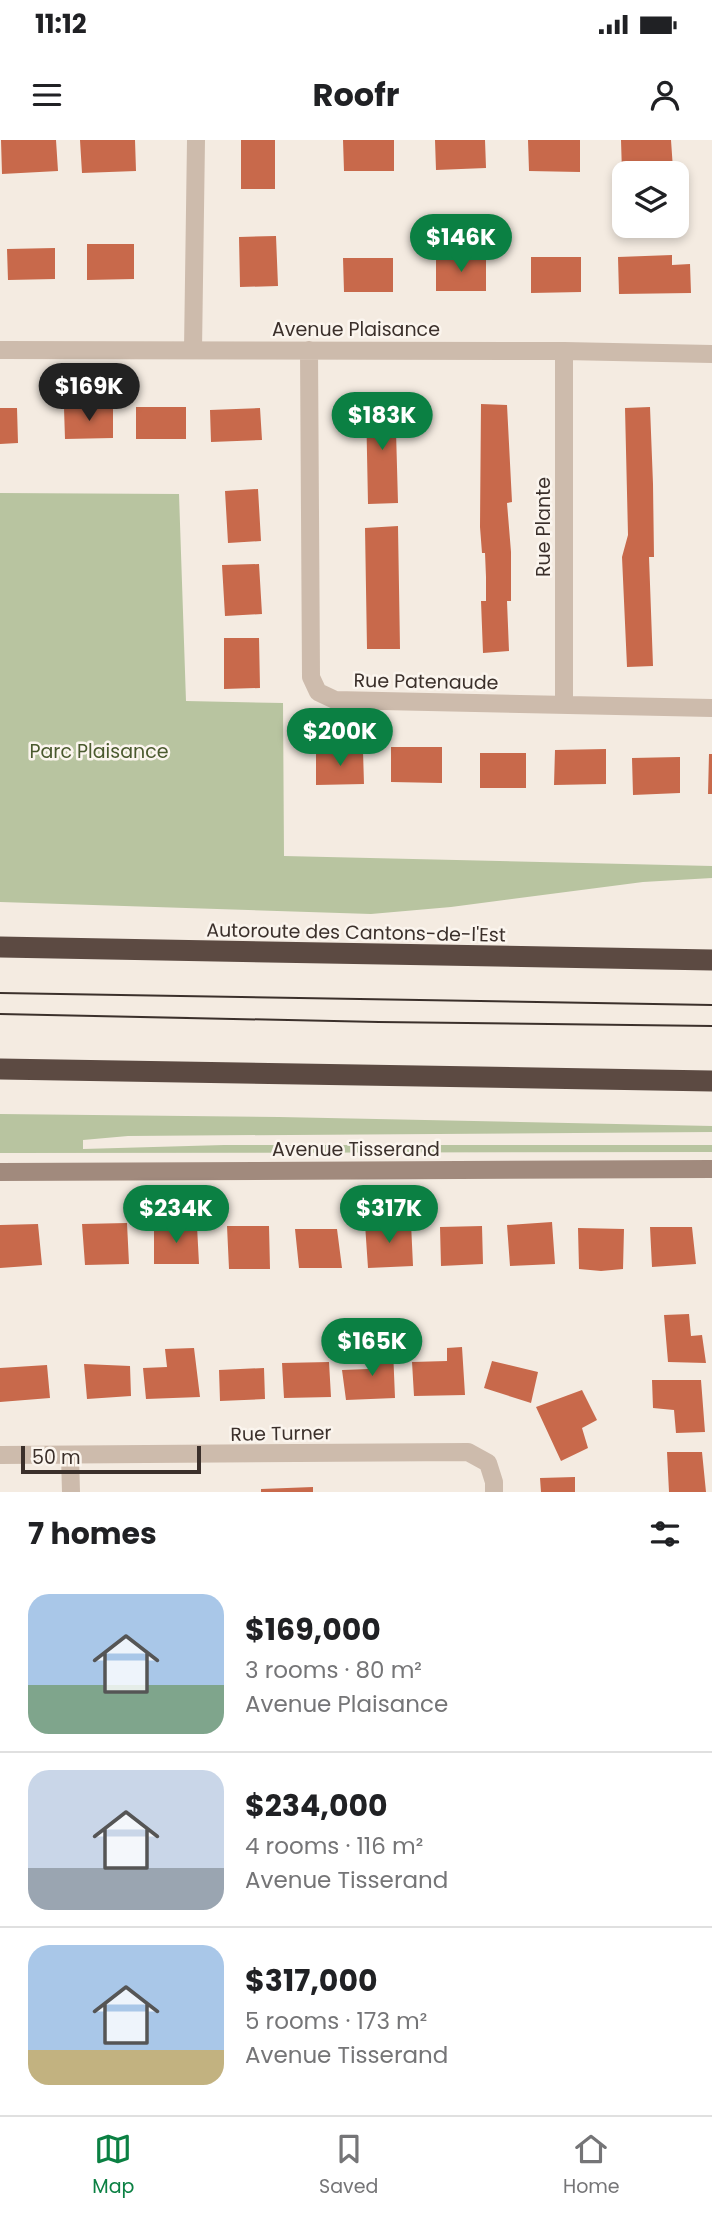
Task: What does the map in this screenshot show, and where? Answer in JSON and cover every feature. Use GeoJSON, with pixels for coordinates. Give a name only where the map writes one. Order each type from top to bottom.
{"type":"FeatureCollection","features":[{"type":"Feature","properties":{"kind":"highway","name":"Autoroute des Cantons-de-l'Est"},"geometry":{"type":"LineString","coordinates":[[0,947],[712,960]]}},
{"type":"Feature","properties":{"kind":"highway"},"geometry":{"type":"LineString","coordinates":[[0,1069],[712,1081]]}},
{"type":"Feature","properties":{"kind":"street"},"geometry":{"type":"LineString","coordinates":[[193,350],[196,140]]}},
{"type":"Feature","properties":{"kind":"street","name":"Avenue Plaisance"},"geometry":{"type":"LineString","coordinates":[[0,350],[564,351],[712,354]]}},
{"type":"Feature","properties":{"kind":"street","name":"Rue Patenaude"},"geometry":{"type":"LineString","coordinates":[[309,350],[311,677],[318,692],[335,701],[712,708]]}},
{"type":"Feature","properties":{"kind":"street","name":"Rue Plante"},"geometry":{"type":"LineString","coordinates":[[564,351],[564,704]]}},
{"type":"Feature","properties":{"kind":"street","name":"Avenue Tisserand"},"geometry":{"type":"LineString","coordinates":[[0,1172],[712,1169]]}},
{"type":"Feature","properties":{"kind":"street","name":"Rue Turner"},"geometry":{"type":"LineString","coordinates":[[0,1455],[468,1452],[488,1463],[494,1492]]}},
{"type":"Feature","properties":{"kind":"street"},"geometry":{"type":"LineString","coordinates":[[70,1456],[71,1492]]}},
{"type":"Feature","properties":{"kind":"green space","name":"Parc Plaisance"},"geometry":{"type":"Polygon","coordinates":[[[0,493],[179,494],[186,701],[283,703],[284,856],[712,866],[712,878],[643,882],[451,907],[371,914],[0,902],[0,493]]]}},
{"type":"Feature","properties":{"kind":"green space"},"geometry":{"type":"Polygon","coordinates":[[[0,1114],[712,1126],[712,1132],[128,1136],[83,1140],[83,1149],[224,1145],[712,1145],[712,1152],[0,1153],[0,1114]]]}},
{"type":"Feature","properties":{"kind":"building"},"geometry":{"type":"Polygon","coordinates":[[[1,140],[56,140],[58,171],[2,174],[1,140]]]}},
{"type":"Feature","properties":{"kind":"building"},"geometry":{"type":"Polygon","coordinates":[[[80,140],[135,140],[136,171],[82,173],[80,140]]]}},
{"type":"Feature","properties":{"kind":"building"},"geometry":{"type":"Polygon","coordinates":[[[241,140],[275,140],[275,189],[241,189],[241,140]]]}},
{"type":"Feature","properties":{"kind":"building"},"geometry":{"type":"Polygon","coordinates":[[[343,140],[394,140],[394,171],[344,171],[343,140]]]}},
{"type":"Feature","properties":{"kind":"building"},"geometry":{"type":"Polygon","coordinates":[[[435,140],[485,140],[486,168],[436,170],[435,140]]]}},
{"type":"Feature","properties":{"kind":"building"},"geometry":{"type":"Polygon","coordinates":[[[528,140],[580,140],[580,172],[529,171],[528,140]]]}},
{"type":"Feature","properties":{"kind":"building"},"geometry":{"type":"Polygon","coordinates":[[[621,140],[671,140],[672,161],[622,161],[621,140]]]}},
{"type":"Feature","properties":{"kind":"building"},"geometry":{"type":"Polygon","coordinates":[[[276,236],[278,286],[240,287],[239,237],[276,236]]]}},
{"type":"Feature","properties":{"kind":"building"},"geometry":{"type":"Polygon","coordinates":[[[87,244],[134,244],[134,279],[87,280],[87,244]]]}},
{"type":"Feature","properties":{"kind":"building"},"geometry":{"type":"Polygon","coordinates":[[[55,248],[55,279],[8,280],[7,249],[55,248]]]}},
{"type":"Feature","properties":{"kind":"building"},"geometry":{"type":"Polygon","coordinates":[[[672,255],[672,265],[690,264],[691,293],[619,294],[618,257],[672,255]]]}},
{"type":"Feature","properties":{"kind":"building"},"geometry":{"type":"Polygon","coordinates":[[[436,257],[486,257],[486,291],[436,291],[436,257]]]}},
{"type":"Feature","properties":{"kind":"building"},"geometry":{"type":"Polygon","coordinates":[[[531,257],[581,257],[581,292],[531,293],[531,257]]]}},
{"type":"Feature","properties":{"kind":"building"},"geometry":{"type":"Polygon","coordinates":[[[343,258],[393,258],[393,292],[344,292],[343,258]]]}},
{"type":"Feature","properties":{"kind":"building"},"geometry":{"type":"Polygon","coordinates":[[[400,402],[400,431],[396,431],[398,503],[368,504],[366,403],[400,402]]]}},
{"type":"Feature","properties":{"kind":"building"},"geometry":{"type":"Polygon","coordinates":[[[481,404],[507,405],[512,502],[507,503],[511,552],[511,601],[507,601],[509,651],[483,653],[481,601],[486,601],[486,577],[480,527],[481,404]]]}},
{"type":"Feature","properties":{"kind":"building"},"geometry":{"type":"Polygon","coordinates":[[[136,407],[186,407],[186,439],[136,439],[136,407]]]}},
{"type":"Feature","properties":{"kind":"building"},"geometry":{"type":"Polygon","coordinates":[[[650,407],[654,557],[649,557],[653,666],[627,667],[622,557],[628,535],[625,408],[650,407]]]}},
{"type":"Feature","properties":{"kind":"building"},"geometry":{"type":"Polygon","coordinates":[[[0,408],[17,408],[18,443],[0,444],[0,408]]]}},
{"type":"Feature","properties":{"kind":"building"},"geometry":{"type":"Polygon","coordinates":[[[64,408],[113,408],[113,438],[65,439],[64,408]]]}},
{"type":"Feature","properties":{"kind":"building"},"geometry":{"type":"Polygon","coordinates":[[[260,408],[262,440],[211,442],[210,410],[260,408]]]}},
{"type":"Feature","properties":{"kind":"building"},"geometry":{"type":"Polygon","coordinates":[[[258,489],[261,541],[228,543],[225,491],[258,489]]]}},
{"type":"Feature","properties":{"kind":"building"},"geometry":{"type":"Polygon","coordinates":[[[398,526],[400,649],[367,649],[365,528],[398,526]]]}},
{"type":"Feature","properties":{"kind":"building"},"geometry":{"type":"Polygon","coordinates":[[[259,564],[262,614],[225,616],[222,565],[259,564]]]}},
{"type":"Feature","properties":{"kind":"building"},"geometry":{"type":"Polygon","coordinates":[[[224,638],[259,638],[260,688],[224,689],[224,638]]]}},
{"type":"Feature","properties":{"kind":"building"},"geometry":{"type":"Polygon","coordinates":[[[391,747],[442,747],[442,783],[391,782],[391,747]]]}},
{"type":"Feature","properties":{"kind":"building"},"geometry":{"type":"Polygon","coordinates":[[[606,749],[606,784],[554,785],[555,750],[606,749]]]}},
{"type":"Feature","properties":{"kind":"building"},"geometry":{"type":"Polygon","coordinates":[[[316,751],[363,751],[364,784],[316,785],[316,751]]]}},
{"type":"Feature","properties":{"kind":"building"},"geometry":{"type":"Polygon","coordinates":[[[480,753],[526,753],[526,788],[480,788],[480,753]]]}},
{"type":"Feature","properties":{"kind":"building"},"geometry":{"type":"Polygon","coordinates":[[[709,754],[712,754],[712,794],[708,794],[709,754]]]}},
{"type":"Feature","properties":{"kind":"building"},"geometry":{"type":"Polygon","coordinates":[[[680,757],[680,793],[633,795],[632,758],[680,757]]]}},
{"type":"Feature","properties":{"kind":"building"},"geometry":{"type":"Polygon","coordinates":[[[552,1222],[555,1264],[510,1266],[507,1225],[552,1222]]]}},
{"type":"Feature","properties":{"kind":"building"},"geometry":{"type":"Polygon","coordinates":[[[127,1223],[129,1264],[85,1265],[82,1224],[127,1223]]]}},
{"type":"Feature","properties":{"kind":"building"},"geometry":{"type":"Polygon","coordinates":[[[411,1223],[413,1266],[368,1268],[365,1224],[411,1223]]]}},
{"type":"Feature","properties":{"kind":"building"},"geometry":{"type":"Polygon","coordinates":[[[38,1224],[42,1265],[0,1268],[0,1225],[38,1224]]]}},
{"type":"Feature","properties":{"kind":"building"},"geometry":{"type":"Polygon","coordinates":[[[154,1226],[197,1226],[199,1264],[154,1264],[154,1226]]]}},
{"type":"Feature","properties":{"kind":"building"},"geometry":{"type":"Polygon","coordinates":[[[227,1226],[269,1226],[270,1269],[229,1269],[227,1226]]]}},
{"type":"Feature","properties":{"kind":"building"},"geometry":{"type":"Polygon","coordinates":[[[482,1226],[483,1264],[441,1266],[440,1227],[482,1226]]]}},
{"type":"Feature","properties":{"kind":"building"},"geometry":{"type":"Polygon","coordinates":[[[650,1227],[692,1227],[696,1264],[652,1267],[650,1227]]]}},
{"type":"Feature","properties":{"kind":"building"},"geometry":{"type":"Polygon","coordinates":[[[578,1228],[624,1229],[623,1269],[579,1269],[578,1228]]]}},
{"type":"Feature","properties":{"kind":"building"},"geometry":{"type":"Polygon","coordinates":[[[295,1229],[337,1229],[342,1268],[299,1268],[295,1229]]]}},
{"type":"Feature","properties":{"kind":"building"},"geometry":{"type":"Polygon","coordinates":[[[689,1314],[691,1336],[702,1335],[706,1363],[668,1362],[664,1315],[689,1314]]]}},
{"type":"Feature","properties":{"kind":"building"},"geometry":{"type":"Polygon","coordinates":[[[462,1347],[465,1395],[414,1396],[412,1362],[447,1361],[447,1348],[462,1347]]]}},
{"type":"Feature","properties":{"kind":"building"},"geometry":{"type":"Polygon","coordinates":[[[194,1348],[200,1397],[146,1399],[143,1368],[167,1367],[165,1349],[194,1348]]]}},
{"type":"Feature","properties":{"kind":"building"},"geometry":{"type":"Polygon","coordinates":[[[393,1349],[395,1398],[346,1400],[342,1370],[368,1369],[367,1350],[393,1349]]]}},
{"type":"Feature","properties":{"kind":"building"},"geometry":{"type":"Polygon","coordinates":[[[492,1361],[538,1372],[531,1403],[484,1388],[492,1361]]]}},
{"type":"Feature","properties":{"kind":"building"},"geometry":{"type":"Polygon","coordinates":[[[329,1362],[331,1397],[284,1398],[282,1363],[329,1362]]]}},
{"type":"Feature","properties":{"kind":"building"},"geometry":{"type":"Polygon","coordinates":[[[84,1364],[130,1366],[131,1396],[87,1399],[84,1364]]]}},
{"type":"Feature","properties":{"kind":"building"},"geometry":{"type":"Polygon","coordinates":[[[47,1365],[50,1398],[0,1402],[0,1368],[47,1365]]]}},
{"type":"Feature","properties":{"kind":"building"},"geometry":{"type":"Polygon","coordinates":[[[264,1368],[265,1399],[220,1401],[219,1370],[264,1368]]]}},
{"type":"Feature","properties":{"kind":"building"},"geometry":{"type":"Polygon","coordinates":[[[652,1380],[701,1380],[705,1432],[676,1433],[674,1410],[653,1408],[652,1380]]]}},
{"type":"Feature","properties":{"kind":"building"},"geometry":{"type":"Polygon","coordinates":[[[582,1390],[597,1420],[582,1428],[588,1448],[561,1461],[536,1407],[582,1390]]]}},
{"type":"Feature","properties":{"kind":"building"},"geometry":{"type":"Polygon","coordinates":[[[667,1452],[702,1452],[706,1492],[669,1492],[667,1452]]]}},
{"type":"Feature","properties":{"kind":"building"},"geometry":{"type":"Polygon","coordinates":[[[575,1477],[575,1492],[541,1492],[540,1478],[575,1477]]]}},
{"type":"Feature","properties":{"kind":"building"},"geometry":{"type":"Polygon","coordinates":[[[313,1487],[313,1492],[261,1492],[261,1489],[313,1487]]]}},
{"type":"Feature","properties":{"kind":"tram line"},"geometry":{"type":"LineString","coordinates":[[0,993],[712,1005]]}},
{"type":"Feature","properties":{"kind":"tram line"},"geometry":{"type":"LineString","coordinates":[[0,1014],[712,1026]]}}]}
